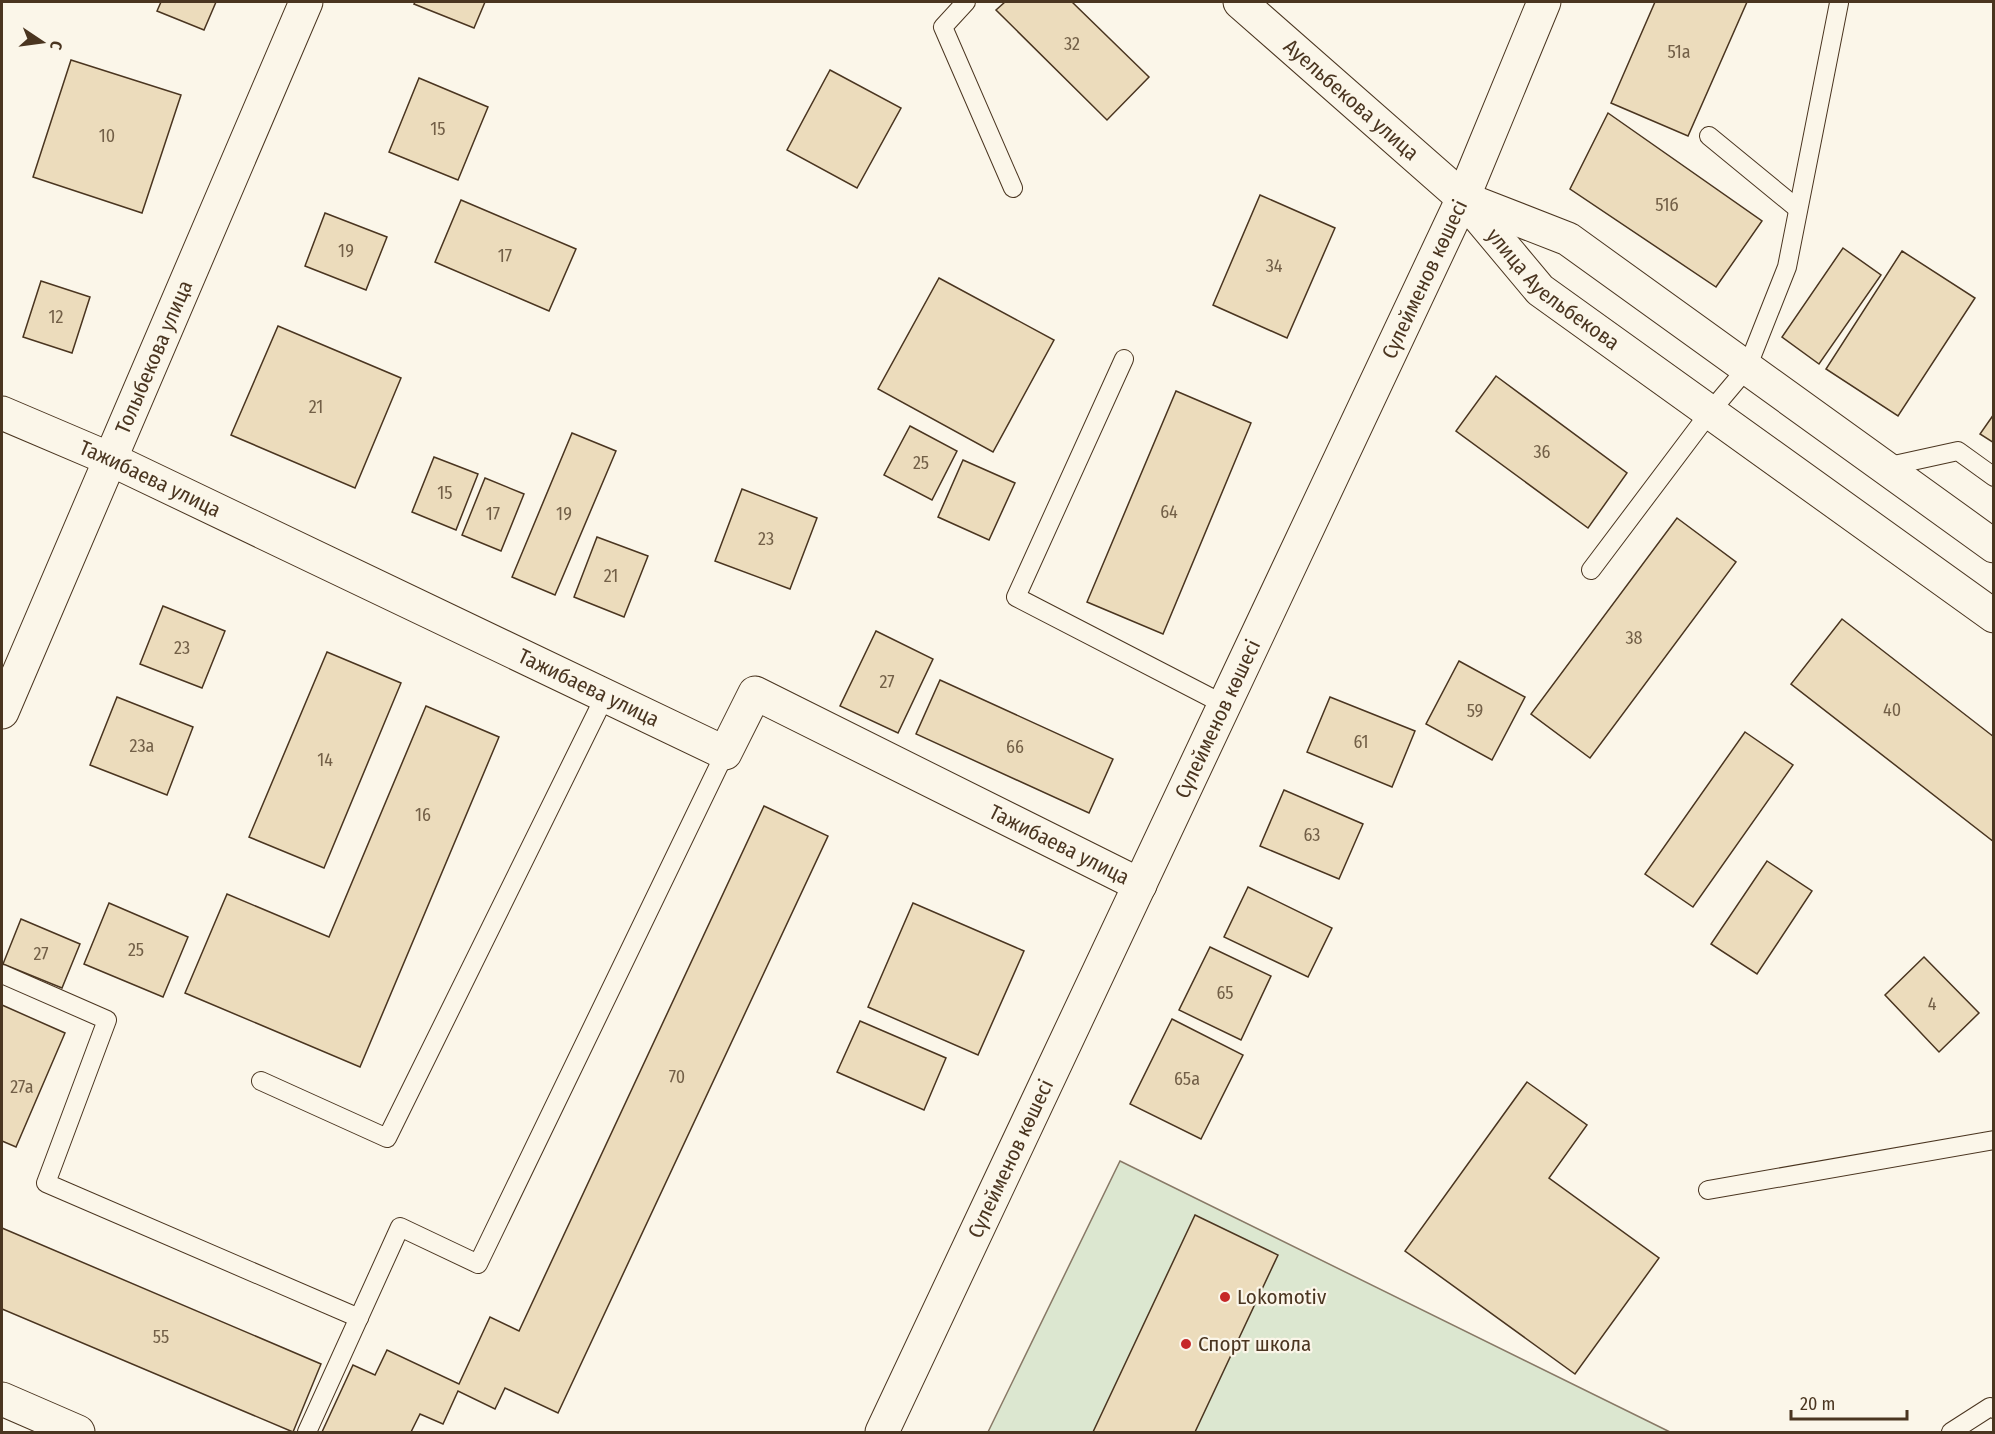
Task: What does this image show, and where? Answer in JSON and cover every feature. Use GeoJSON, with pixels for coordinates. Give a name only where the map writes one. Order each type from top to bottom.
{"type":"FeatureCollection","features":[{"type":"Feature","properties":{"kind":"street","name":"Толыбекова улица"},"geometry":{"type":"LineString","coordinates":[[2,712],[306,2]]}},
{"type":"Feature","properties":{"kind":"street","name":"Ауельбекова улица"},"geometry":{"type":"LineString","coordinates":[[1240,2],[1463,198]]}},
{"type":"Feature","properties":{"kind":"street","name":"Сүлейменов көшесі"},"geometry":{"type":"LineString","coordinates":[[882,1432],[1463,198],[1544,2]]}},
{"type":"Feature","properties":{"kind":"street","name":"улица Ауельбекова"},"geometry":{"type":"LineString","coordinates":[[1463,198],[1568,239],[1994,546]]}},
{"type":"Feature","properties":{"kind":"street","name":"улица Ауельбекова"},"geometry":{"type":"LineString","coordinates":[[1463,198],[1540,290],[1994,616]]}},
{"type":"Feature","properties":{"kind":"street","name":"Тажибаева улица"},"geometry":{"type":"LineString","coordinates":[[2,413],[110,459],[725,753],[755,693],[1140,885]]}},
{"type":"Feature","properties":{"kind":"street"},"geometry":{"type":"LineString","coordinates":[[2,1399],[78,1432]]}},
{"type":"Feature","properties":{"kind":"lane"},"geometry":{"type":"LineString","coordinates":[[966,2],[943,27],[1013,188]]}},
{"type":"Feature","properties":{"kind":"lane"},"geometry":{"type":"LineString","coordinates":[[1591,570],[1710,412],[1747,368],[1786,267],[1839,3]]}},
{"type":"Feature","properties":{"kind":"lane"},"geometry":{"type":"LineString","coordinates":[[1709,136],[1798,209]]}},
{"type":"Feature","properties":{"kind":"lane"},"geometry":{"type":"LineString","coordinates":[[1124,359],[1016,597],[1225,705]]}},
{"type":"Feature","properties":{"kind":"lane"},"geometry":{"type":"LineString","coordinates":[[1885,467],[1958,451],[1994,477]]}},
{"type":"Feature","properties":{"kind":"lane"},"geometry":{"type":"LineString","coordinates":[[261,1081],[387,1138],[605,696]]}},
{"type":"Feature","properties":{"kind":"lane"},"geometry":{"type":"LineString","coordinates":[[307,1432],[400,1227],[478,1264],[725,753]]}},
{"type":"Feature","properties":{"kind":"lane"},"geometry":{"type":"LineString","coordinates":[[2,974],[107,1020],[46,1183],[359,1318]]}},
{"type":"Feature","properties":{"kind":"lane"},"geometry":{"type":"LineString","coordinates":[[1708,1190],[1994,1140]]}},
{"type":"Feature","properties":{"kind":"lane"},"geometry":{"type":"LineString","coordinates":[[1951,1432],[1990,1407],[1994,1409]]}},
{"type":"Feature","properties":{"kind":"green space","name":"Lokomotiv"},"geometry":{"type":"Polygon","coordinates":[[[1120,1161],[1670,1432],[988,1432],[1120,1161]]]}},
{"type":"Feature","properties":{"kind":"building"},"geometry":{"type":"Polygon","coordinates":[[[161,2],[216,2],[204,30],[157,11],[161,2]]]}},
{"type":"Feature","properties":{"kind":"building"},"geometry":{"type":"Polygon","coordinates":[[[415,2],[485,2],[474,28],[414,4],[415,2]]]}},
{"type":"Feature","properties":{"kind":"building"},"geometry":{"type":"Polygon","coordinates":[[[1005,2],[1072,2],[1149,77],[1107,120],[996,10],[1005,2]]]}},
{"type":"Feature","properties":{"kind":"building"},"geometry":{"type":"Polygon","coordinates":[[[1655,2],[1747,2],[1688,136],[1611,103],[1655,2]]]}},
{"type":"Feature","properties":{"kind":"building"},"geometry":{"type":"Polygon","coordinates":[[[71,60],[181,95],[142,213],[33,177],[71,60]]]}},
{"type":"Feature","properties":{"kind":"building"},"geometry":{"type":"Polygon","coordinates":[[[830,70],[901,108],[857,188],[787,150],[830,70]]]}},
{"type":"Feature","properties":{"kind":"building"},"geometry":{"type":"Polygon","coordinates":[[[419,78],[488,107],[458,180],[389,152],[419,78]]]}},
{"type":"Feature","properties":{"kind":"building"},"geometry":{"type":"Polygon","coordinates":[[[1608,113],[1762,221],[1716,287],[1570,189],[1608,113]]]}},
{"type":"Feature","properties":{"kind":"building"},"geometry":{"type":"Polygon","coordinates":[[[1260,195],[1335,228],[1287,338],[1213,305],[1260,195]]]}},
{"type":"Feature","properties":{"kind":"building"},"geometry":{"type":"Polygon","coordinates":[[[461,200],[576,249],[549,311],[435,262],[461,200]]]}},
{"type":"Feature","properties":{"kind":"building"},"geometry":{"type":"Polygon","coordinates":[[[325,213],[387,237],[366,290],[305,266],[325,213]]]}},
{"type":"Feature","properties":{"kind":"building"},"geometry":{"type":"Polygon","coordinates":[[[1843,248],[1881,275],[1819,364],[1782,337],[1843,248]]]}},
{"type":"Feature","properties":{"kind":"building"},"geometry":{"type":"Polygon","coordinates":[[[1902,251],[1975,298],[1898,416],[1826,369],[1902,251]]]}},
{"type":"Feature","properties":{"kind":"building"},"geometry":{"type":"Polygon","coordinates":[[[939,278],[1054,340],[993,452],[878,389],[939,278]]]}},
{"type":"Feature","properties":{"kind":"building"},"geometry":{"type":"Polygon","coordinates":[[[41,281],[90,297],[72,353],[23,337],[41,281]]]}},
{"type":"Feature","properties":{"kind":"building"},"geometry":{"type":"Polygon","coordinates":[[[278,326],[401,378],[355,488],[231,435],[278,326]]]}},
{"type":"Feature","properties":{"kind":"building"},"geometry":{"type":"Polygon","coordinates":[[[1496,376],[1627,473],[1588,528],[1456,431],[1496,376]]]}},
{"type":"Feature","properties":{"kind":"building"},"geometry":{"type":"Polygon","coordinates":[[[1176,391],[1251,423],[1163,634],[1087,602],[1176,391]]]}},
{"type":"Feature","properties":{"kind":"building"},"geometry":{"type":"Polygon","coordinates":[[[1994,414],[1994,443],[1980,434],[1994,414]]]}},
{"type":"Feature","properties":{"kind":"building"},"geometry":{"type":"Polygon","coordinates":[[[910,426],[957,451],[932,500],[884,475],[910,426]]]}},
{"type":"Feature","properties":{"kind":"building"},"geometry":{"type":"Polygon","coordinates":[[[572,433],[616,451],[555,595],[512,577],[572,433]]]}},
{"type":"Feature","properties":{"kind":"building"},"geometry":{"type":"Polygon","coordinates":[[[434,457],[478,474],[456,530],[412,512],[434,457]]]}},
{"type":"Feature","properties":{"kind":"building"},"geometry":{"type":"Polygon","coordinates":[[[963,460],[1015,483],[989,540],[938,517],[963,460]]]}},
{"type":"Feature","properties":{"kind":"building"},"geometry":{"type":"Polygon","coordinates":[[[485,478],[524,494],[501,551],[462,535],[485,478]]]}},
{"type":"Feature","properties":{"kind":"building"},"geometry":{"type":"Polygon","coordinates":[[[742,489],[817,518],[790,589],[715,561],[742,489]]]}},
{"type":"Feature","properties":{"kind":"building"},"geometry":{"type":"Polygon","coordinates":[[[1677,518],[1736,562],[1590,758],[1531,714],[1677,518]]]}},
{"type":"Feature","properties":{"kind":"building"},"geometry":{"type":"Polygon","coordinates":[[[597,537],[648,556],[624,617],[574,597],[597,537]]]}},
{"type":"Feature","properties":{"kind":"building"},"geometry":{"type":"Polygon","coordinates":[[[163,606],[225,631],[202,688],[140,664],[163,606]]]}},
{"type":"Feature","properties":{"kind":"building"},"geometry":{"type":"Polygon","coordinates":[[[1842,619],[1994,737],[1994,842],[1791,684],[1842,619]]]}},
{"type":"Feature","properties":{"kind":"building"},"geometry":{"type":"Polygon","coordinates":[[[876,631],[933,659],[898,733],[840,706],[876,631]]]}},
{"type":"Feature","properties":{"kind":"building"},"geometry":{"type":"Polygon","coordinates":[[[327,652],[401,683],[324,868],[249,837],[327,652]]]}},
{"type":"Feature","properties":{"kind":"building"},"geometry":{"type":"Polygon","coordinates":[[[1459,661],[1525,697],[1492,760],[1426,724],[1459,661]]]}},
{"type":"Feature","properties":{"kind":"building"},"geometry":{"type":"Polygon","coordinates":[[[940,680],[1113,759],[1089,813],[916,734],[940,680]]]}},
{"type":"Feature","properties":{"kind":"building"},"geometry":{"type":"Polygon","coordinates":[[[117,697],[193,727],[167,795],[90,765],[117,697]]]}},
{"type":"Feature","properties":{"kind":"building"},"geometry":{"type":"Polygon","coordinates":[[[1330,697],[1415,731],[1392,787],[1307,752],[1330,697]]]}},
{"type":"Feature","properties":{"kind":"building"},"geometry":{"type":"Polygon","coordinates":[[[426,706],[499,737],[360,1067],[185,993],[227,894],[329,937],[426,706]]]}},
{"type":"Feature","properties":{"kind":"building"},"geometry":{"type":"Polygon","coordinates":[[[1745,732],[1793,765],[1693,907],[1645,874],[1745,732]]]}},
{"type":"Feature","properties":{"kind":"building"},"geometry":{"type":"Polygon","coordinates":[[[1284,790],[1363,824],[1339,879],[1260,846],[1284,790]]]}},
{"type":"Feature","properties":{"kind":"building"},"geometry":{"type":"Polygon","coordinates":[[[764,806],[828,836],[558,1413],[505,1388],[495,1409],[458,1391],[443,1424],[420,1414],[411,1432],[322,1432],[353,1365],[375,1375],[387,1350],[459,1384],[490,1317],[519,1331],[764,806]]]}},
{"type":"Feature","properties":{"kind":"building"},"geometry":{"type":"Polygon","coordinates":[[[1767,861],[1812,891],[1757,974],[1711,944],[1767,861]]]}},
{"type":"Feature","properties":{"kind":"building"},"geometry":{"type":"Polygon","coordinates":[[[1248,887],[1332,928],[1308,977],[1224,937],[1248,887]]]}},
{"type":"Feature","properties":{"kind":"building"},"geometry":{"type":"Polygon","coordinates":[[[109,903],[188,937],[163,997],[84,964],[109,903]]]}},
{"type":"Feature","properties":{"kind":"building"},"geometry":{"type":"Polygon","coordinates":[[[913,903],[1024,951],[978,1055],[868,1007],[913,903]]]}},
{"type":"Feature","properties":{"kind":"building"},"geometry":{"type":"Polygon","coordinates":[[[21,919],[80,944],[62,988],[3,964],[21,919]]]}},
{"type":"Feature","properties":{"kind":"building"},"geometry":{"type":"Polygon","coordinates":[[[1210,947],[1271,976],[1241,1040],[1179,1010],[1210,947]]]}},
{"type":"Feature","properties":{"kind":"building"},"geometry":{"type":"Polygon","coordinates":[[[1924,957],[1979,1013],[1939,1052],[1885,995],[1924,957]]]}},
{"type":"Feature","properties":{"kind":"building"},"geometry":{"type":"Polygon","coordinates":[[[2,1005],[65,1033],[16,1147],[2,1141],[2,1005]]]}},
{"type":"Feature","properties":{"kind":"building"},"geometry":{"type":"Polygon","coordinates":[[[1172,1019],[1243,1055],[1201,1139],[1130,1104],[1172,1019]]]}},
{"type":"Feature","properties":{"kind":"building"},"geometry":{"type":"Polygon","coordinates":[[[860,1021],[946,1058],[924,1110],[837,1072],[860,1021]]]}},
{"type":"Feature","properties":{"kind":"building"},"geometry":{"type":"Polygon","coordinates":[[[1527,1082],[1587,1125],[1549,1178],[1659,1258],[1575,1374],[1405,1251],[1527,1082]]]}},
{"type":"Feature","properties":{"kind":"building","name":"Спорт школа"},"geometry":{"type":"Polygon","coordinates":[[[1195,1215],[1278,1255],[1195,1432],[1093,1432],[1195,1215]]]}},
{"type":"Feature","properties":{"kind":"building"},"geometry":{"type":"Polygon","coordinates":[[[2,1228],[321,1364],[293,1432],[2,1309],[2,1228]]]}},
{"type":"Feature","properties":{"kind":"place","name":"Lokomotiv"},"geometry":{"type":"Point","coordinates":[1225,1297]}},
{"type":"Feature","properties":{"kind":"place","name":"Спорт школа"},"geometry":{"type":"Point","coordinates":[1186,1344]}}]}
